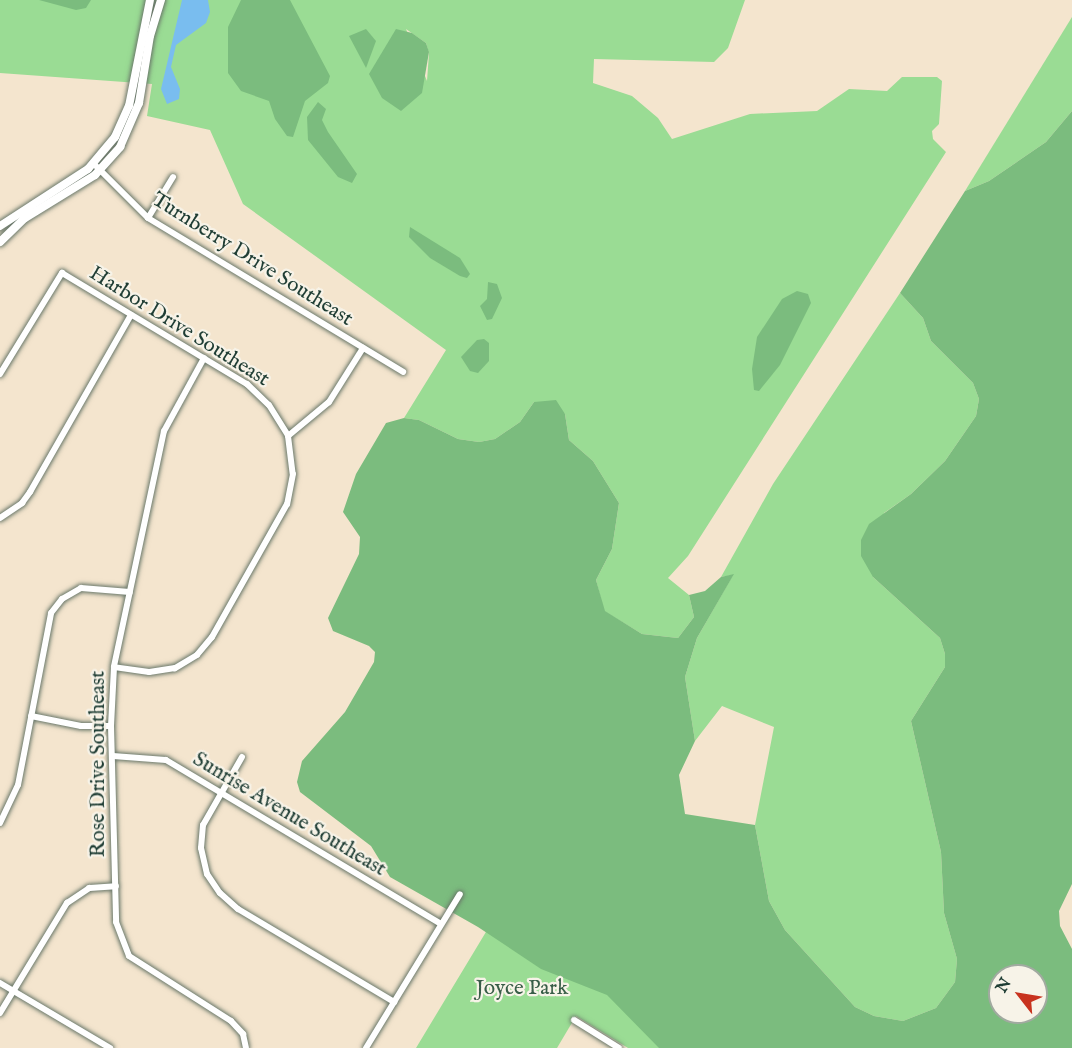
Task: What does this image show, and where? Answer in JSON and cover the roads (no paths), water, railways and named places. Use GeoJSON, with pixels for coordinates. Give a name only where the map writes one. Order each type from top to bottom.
{"type":"FeatureCollection","features":[{"type":"Feature","properties":{"kind":"street"},"geometry":{"type":"LineString","coordinates":[[0,226],[94,164],[116,137],[129,106],[150,0]]}},
{"type":"Feature","properties":{"kind":"street"},"geometry":{"type":"LineString","coordinates":[[0,242],[25,218],[100,171],[120,147],[135,117],[161,0]]}},
{"type":"Feature","properties":{"kind":"street","name":"Turnberry Drive Southeast"},"geometry":{"type":"LineString","coordinates":[[94,164],[148,218],[403,372]]}},
{"type":"Feature","properties":{"kind":"street"},"geometry":{"type":"LineString","coordinates":[[148,218],[173,177]]}},
{"type":"Feature","properties":{"kind":"street","name":"Harbor Drive Southeast"},"geometry":{"type":"LineString","coordinates":[[0,374],[62,273],[258,393],[288,436],[292,474],[287,504],[212,637],[197,655],[175,668],[149,672],[114,667]]}},
{"type":"Feature","properties":{"kind":"street"},"geometry":{"type":"LineString","coordinates":[[0,518],[22,503],[30,492],[131,315]]}},
{"type":"Feature","properties":{"kind":"street"},"geometry":{"type":"LineString","coordinates":[[288,436],[329,402],[363,348]]}},
{"type":"Feature","properties":{"kind":"street","name":"Rose Drive Southeast"},"geometry":{"type":"LineString","coordinates":[[204,358],[164,431],[114,667],[111,726],[118,933],[129,956],[231,1021],[243,1034],[246,1048]]}},
{"type":"Feature","properties":{"kind":"street"},"geometry":{"type":"LineString","coordinates":[[0,823],[18,785],[44,632],[56,605],[74,591],[86,587],[130,592]]}},
{"type":"Feature","properties":{"kind":"street"},"geometry":{"type":"LineString","coordinates":[[31,716],[81,726],[111,726]]}},
{"type":"Feature","properties":{"kind":"street","name":"Sunrise Avenue Southeast"},"geometry":{"type":"LineString","coordinates":[[113,756],[166,760],[441,924]]}},
{"type":"Feature","properties":{"kind":"street"},"geometry":{"type":"LineString","coordinates":[[242,757],[220,792],[201,837],[207,874],[220,893],[238,909],[394,1002]]}},
{"type":"Feature","properties":{"kind":"street"},"geometry":{"type":"LineString","coordinates":[[0,1013],[67,903],[89,888],[116,886]]}},
{"type":"Feature","properties":{"kind":"street"},"geometry":{"type":"LineString","coordinates":[[366,1048],[460,894]]}},
{"type":"Feature","properties":{"kind":"street"},"geometry":{"type":"LineString","coordinates":[[0,982],[110,1048]]}},
{"type":"Feature","properties":{"kind":"street"},"geometry":{"type":"LineString","coordinates":[[574,1020],[620,1048]]}},
{"type":"Feature","properties":{"kind":"water"},"geometry":{"type":"Polygon","coordinates":[[[182,0],[208,0],[210,12],[206,23],[176,45],[171,67],[180,89],[179,99],[167,104],[161,89],[182,0]]]}},
{"type":"Feature","properties":{"kind":"park label","name":"Joyce Park"},"geometry":{"type":"Point","coordinates":[522,989]}}]}
